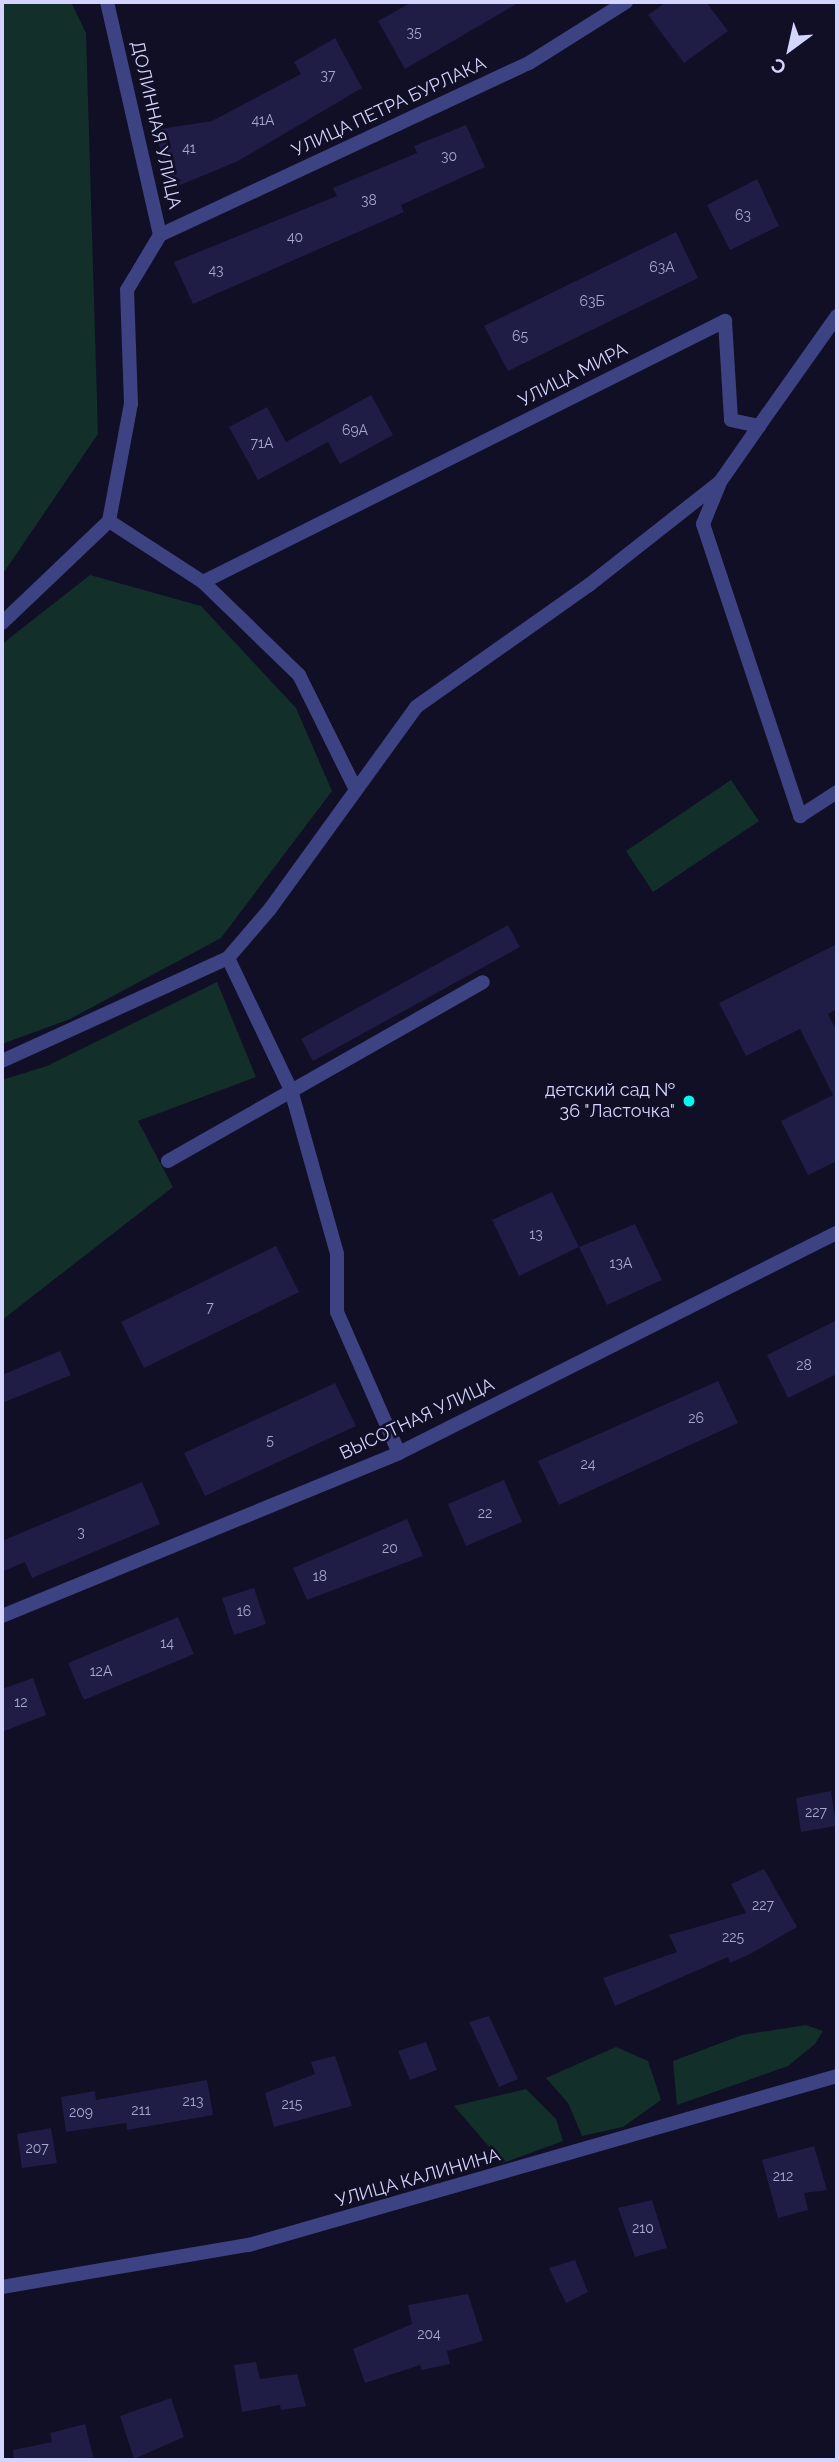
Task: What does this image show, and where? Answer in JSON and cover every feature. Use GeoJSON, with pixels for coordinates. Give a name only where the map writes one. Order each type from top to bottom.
{"type":"FeatureCollection","features":[{"type":"Feature","properties":{"kind":"street","name":"ДОЛИННАЯ УЛИЦА"},"geometry":{"type":"LineString","coordinates":[[107,2],[160,235],[127,290],[131,404],[109,521]]}},
{"type":"Feature","properties":{"kind":"street","name":"УЛИЦА ПЕТРА БУРЛАКА"},"geometry":{"type":"LineString","coordinates":[[160,235],[529,63],[626,2]]}},
{"type":"Feature","properties":{"kind":"street"},"geometry":{"type":"LineString","coordinates":[[837,316],[720,482],[703,524],[800,816],[837,792]]}},
{"type":"Feature","properties":{"kind":"street","name":"УЛИЦА МИРА"},"geometry":{"type":"LineString","coordinates":[[203,582],[724,321],[731,421],[759,426]]}},
{"type":"Feature","properties":{"kind":"street"},"geometry":{"type":"LineString","coordinates":[[2,1061],[228,958],[270,909],[416,707],[589,585],[720,482]]}},
{"type":"Feature","properties":{"kind":"street"},"geometry":{"type":"LineString","coordinates":[[2,622],[109,521],[203,582],[299,675],[356,790]]}},
{"type":"Feature","properties":{"kind":"street"},"geometry":{"type":"LineString","coordinates":[[228,958],[291,1090],[337,1254],[337,1312],[399,1453]]}},
{"type":"Feature","properties":{"kind":"street"},"geometry":{"type":"LineString","coordinates":[[168,1161],[482,982]]}},
{"type":"Feature","properties":{"kind":"street","name":"ВЫСОТНАЯ УЛИЦА"},"geometry":{"type":"LineString","coordinates":[[2,1616],[399,1453],[837,1233]]}},
{"type":"Feature","properties":{"kind":"street","name":"УЛИЦА КАЛИНИНА"},"geometry":{"type":"LineString","coordinates":[[2,2287],[249,2245],[837,2076]]}},
{"type":"Feature","properties":{"kind":"green space"},"geometry":{"type":"Polygon","coordinates":[[[2,2],[71,2],[86,33],[98,434],[2,575],[2,2]]]}},
{"type":"Feature","properties":{"kind":"green space"},"geometry":{"type":"Polygon","coordinates":[[[90,575],[201,606],[296,708],[332,791],[221,938],[70,1019],[2,1044],[2,644],[90,575]]]}},
{"type":"Feature","properties":{"kind":"green space"},"geometry":{"type":"Polygon","coordinates":[[[731,780],[759,821],[653,892],[626,851],[731,780]]]}},
{"type":"Feature","properties":{"kind":"green space"},"geometry":{"type":"Polygon","coordinates":[[[217,982],[256,1077],[138,1121],[173,1187],[2,1320],[2,1080],[47,1066],[217,982]]]}},
{"type":"Feature","properties":{"kind":"green space"},"geometry":{"type":"Polygon","coordinates":[[[806,2025],[823,2031],[815,2044],[788,2066],[677,2105],[673,2061],[742,2035],[806,2025]]]}},
{"type":"Feature","properties":{"kind":"green space"},"geometry":{"type":"Polygon","coordinates":[[[616,2047],[648,2061],[661,2100],[623,2127],[582,2136],[568,2103],[546,2078],[616,2047]]]}},
{"type":"Feature","properties":{"kind":"green space"},"geometry":{"type":"Polygon","coordinates":[[[526,2089],[556,2119],[563,2141],[503,2163],[454,2106],[526,2089]]]}},
{"type":"Feature","properties":{"kind":"building"},"geometry":{"type":"Polygon","coordinates":[[[412,2],[520,2],[405,69],[378,21],[412,2]]]}},
{"type":"Feature","properties":{"kind":"building"},"geometry":{"type":"Polygon","coordinates":[[[666,2],[706,2],[728,31],[684,63],[648,15],[666,2]]]}},
{"type":"Feature","properties":{"kind":"building"},"geometry":{"type":"Polygon","coordinates":[[[335,38],[362,88],[238,161],[173,188],[154,130],[212,121],[301,74],[294,62],[335,38]]]}},
{"type":"Feature","properties":{"kind":"building"},"geometry":{"type":"Polygon","coordinates":[[[466,125],[485,167],[401,205],[404,212],[193,304],[174,262],[337,196],[333,188],[417,153],[414,146],[466,125]]]}},
{"type":"Feature","properties":{"kind":"building"},"geometry":{"type":"Polygon","coordinates":[[[757,179],[779,226],[730,250],[707,205],[757,179]]]}},
{"type":"Feature","properties":{"kind":"building"},"geometry":{"type":"Polygon","coordinates":[[[676,232],[698,278],[508,371],[484,326],[676,232]]]}},
{"type":"Feature","properties":{"kind":"building"},"geometry":{"type":"Polygon","coordinates":[[[371,395],[393,435],[340,464],[328,442],[258,480],[229,427],[267,407],[286,442],[371,395]]]}},
{"type":"Feature","properties":{"kind":"building"},"geometry":{"type":"Polygon","coordinates":[[[508,925],[520,947],[313,1061],[301,1039],[508,925]]]}},
{"type":"Feature","properties":{"kind":"building"},"geometry":{"type":"Polygon","coordinates":[[[837,944],[837,1009],[828,1014],[837,1032],[837,1161],[808,1175],[781,1121],[833,1095],[800,1029],[746,1056],[719,1003],[837,944]]]}},
{"type":"Feature","properties":{"kind":"building"},"geometry":{"type":"Polygon","coordinates":[[[552,1192],[579,1247],[519,1276],[492,1220],[552,1192]]]}},
{"type":"Feature","properties":{"kind":"building"},"geometry":{"type":"Polygon","coordinates":[[[635,1224],[662,1280],[607,1305],[579,1247],[635,1224]]]}},
{"type":"Feature","properties":{"kind":"building"},"geometry":{"type":"Polygon","coordinates":[[[276,1246],[299,1292],[144,1368],[121,1322],[276,1246]]]}},
{"type":"Feature","properties":{"kind":"building"},"geometry":{"type":"Polygon","coordinates":[[[837,1320],[837,1374],[788,1398],[767,1355],[837,1320]]]}},
{"type":"Feature","properties":{"kind":"building"},"geometry":{"type":"Polygon","coordinates":[[[60,1351],[71,1375],[2,1403],[2,1375],[60,1351]]]}},
{"type":"Feature","properties":{"kind":"building"},"geometry":{"type":"Polygon","coordinates":[[[718,1381],[738,1423],[559,1505],[538,1461],[718,1381]]]}},
{"type":"Feature","properties":{"kind":"building"},"geometry":{"type":"Polygon","coordinates":[[[335,1383],[356,1426],[205,1496],[184,1453],[335,1383]]]}},
{"type":"Feature","properties":{"kind":"building"},"geometry":{"type":"Polygon","coordinates":[[[504,1480],[522,1522],[466,1546],[448,1504],[504,1480]]]}},
{"type":"Feature","properties":{"kind":"building"},"geometry":{"type":"Polygon","coordinates":[[[142,1482],[160,1524],[32,1578],[25,1562],[2,1572],[2,1541],[142,1482]]]}},
{"type":"Feature","properties":{"kind":"building"},"geometry":{"type":"Polygon","coordinates":[[[407,1519],[423,1556],[307,1600],[293,1568],[407,1519]]]}},
{"type":"Feature","properties":{"kind":"building"},"geometry":{"type":"Polygon","coordinates":[[[254,1588],[266,1624],[234,1635],[222,1598],[254,1588]]]}},
{"type":"Feature","properties":{"kind":"building"},"geometry":{"type":"Polygon","coordinates":[[[178,1617],[194,1654],[84,1700],[68,1663],[178,1617]]]}},
{"type":"Feature","properties":{"kind":"building"},"geometry":{"type":"Polygon","coordinates":[[[33,1678],[46,1715],[2,1732],[2,1689],[33,1678]]]}},
{"type":"Feature","properties":{"kind":"building"},"geometry":{"type":"Polygon","coordinates":[[[831,1791],[836,1826],[801,1832],[796,1798],[831,1791]]]}},
{"type":"Feature","properties":{"kind":"building"},"geometry":{"type":"Polygon","coordinates":[[[764,1869],[797,1927],[730,1963],[728,1957],[615,2006],[603,1978],[677,1952],[669,1935],[746,1913],[731,1884],[764,1869]]]}},
{"type":"Feature","properties":{"kind":"building"},"geometry":{"type":"Polygon","coordinates":[[[489,2016],[518,2079],[499,2087],[469,2022],[489,2016]]]}},
{"type":"Feature","properties":{"kind":"building"},"geometry":{"type":"Polygon","coordinates":[[[426,2042],[437,2070],[410,2080],[398,2051],[426,2042]]]}},
{"type":"Feature","properties":{"kind":"building"},"geometry":{"type":"Polygon","coordinates":[[[335,2056],[352,2106],[274,2127],[265,2093],[315,2074],[311,2062],[335,2056]]]}},
{"type":"Feature","properties":{"kind":"building"},"geometry":{"type":"Polygon","coordinates":[[[207,2080],[213,2115],[127,2130],[126,2123],[66,2132],[61,2097],[95,2091],[96,2100],[207,2080]]]}},
{"type":"Feature","properties":{"kind":"building"},"geometry":{"type":"Polygon","coordinates":[[[51,2128],[57,2163],[22,2168],[17,2134],[51,2128]]]}},
{"type":"Feature","properties":{"kind":"building"},"geometry":{"type":"Polygon","coordinates":[[[814,2146],[827,2190],[804,2193],[808,2210],[778,2218],[762,2160],[814,2146]]]}},
{"type":"Feature","properties":{"kind":"building"},"geometry":{"type":"Polygon","coordinates":[[[652,2200],[667,2248],[635,2257],[618,2208],[652,2200]]]}},
{"type":"Feature","properties":{"kind":"building"},"geometry":{"type":"Polygon","coordinates":[[[575,2260],[588,2292],[566,2303],[549,2268],[575,2260]]]}},
{"type":"Feature","properties":{"kind":"building"},"geometry":{"type":"Polygon","coordinates":[[[468,2294],[483,2341],[447,2351],[450,2364],[422,2370],[420,2365],[365,2383],[353,2349],[412,2324],[408,2305],[468,2294]]]}},
{"type":"Feature","properties":{"kind":"building"},"geometry":{"type":"Polygon","coordinates":[[[256,2362],[260,2379],[297,2374],[306,2406],[281,2410],[280,2405],[242,2412],[234,2365],[256,2362]]]}},
{"type":"Feature","properties":{"kind":"building"},"geometry":{"type":"Polygon","coordinates":[[[171,2398],[184,2437],[134,2459],[120,2416],[171,2398]]]}},
{"type":"Feature","properties":{"kind":"building"},"geometry":{"type":"Polygon","coordinates":[[[85,2424],[94,2460],[14,2460],[13,2450],[52,2442],[50,2433],[85,2424]]]}},
{"type":"Feature","properties":{"kind":"place","name":"детский сад № 36 \"Ласточка\""},"geometry":{"type":"Point","coordinates":[689,1101]}}]}
